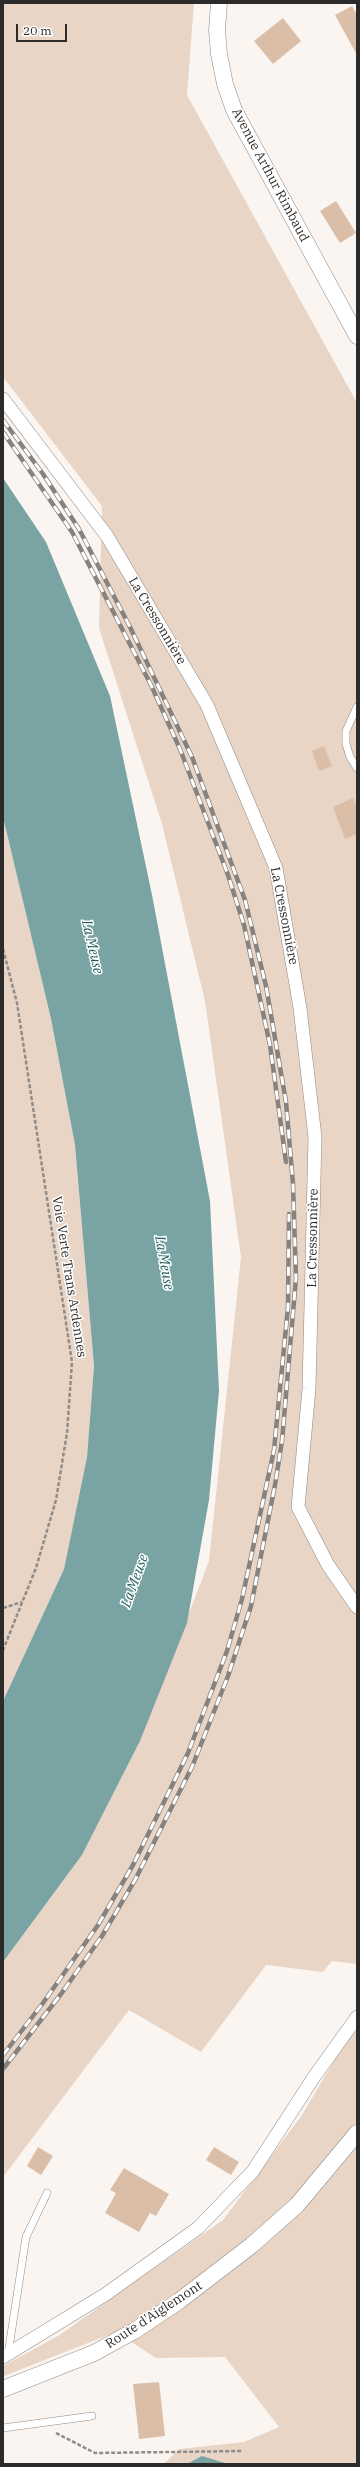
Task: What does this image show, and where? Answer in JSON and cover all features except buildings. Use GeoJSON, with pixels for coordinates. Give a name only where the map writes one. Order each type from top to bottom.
{"type":"FeatureCollection","features":[{"type":"Feature","properties":{"kind":"street","name":"Avenue Arthur Rimbaud"},"geometry":{"type":"LineString","coordinates":[[219,3],[217,30],[219,54],[225,84],[234,110],[357,336]]}},
{"type":"Feature","properties":{"kind":"street","name":"La Cressonnière"},"geometry":{"type":"LineString","coordinates":[[3,399],[107,536],[207,705],[276,868],[300,1008],[315,1137],[309,1389],[298,1507],[328,1565],[357,1607]]}},
{"type":"Feature","properties":{"kind":"street"},"geometry":{"type":"LineString","coordinates":[[6,2356],[106,2294],[198,2228],[253,2171],[314,2077],[357,2017]]}},
{"type":"Feature","properties":{"kind":"street","name":"Route d'Aiglemont"},"geometry":{"type":"LineString","coordinates":[[3,2389],[60,2368],[134,2331],[179,2301],[252,2245],[297,2205],[357,2133]]}},
{"type":"Feature","properties":{"kind":"lane"},"geometry":{"type":"LineString","coordinates":[[357,707],[346,731],[346,744],[350,757],[357,768]]}},
{"type":"Feature","properties":{"kind":"lane"},"geometry":{"type":"LineString","coordinates":[[6,2356],[26,2236],[47,2193]]}},
{"type":"Feature","properties":{"kind":"lane"},"geometry":{"type":"LineString","coordinates":[[3,2428],[92,2416]]}},
{"type":"Feature","properties":{"kind":"path","name":"Voie Verte Trans Ardennes"},"geometry":{"type":"LineString","coordinates":[[3,949],[17,1002],[72,1362],[68,1432],[56,1500],[36,1568],[3,1650]]}},
{"type":"Feature","properties":{"kind":"path"},"geometry":{"type":"LineString","coordinates":[[3,1608],[23,1602]]}},
{"type":"Feature","properties":{"kind":"path"},"geometry":{"type":"LineString","coordinates":[[31,2424],[50,2430],[95,2452],[242,2450]]}},
{"type":"Feature","properties":{"kind":"shaded area"},"geometry":{"type":"Polygon","coordinates":[[[3,3],[194,3],[187,95],[357,403],[357,1964],[332,1961],[323,1972],[266,1965],[201,2052],[129,2010],[3,2177],[3,1962],[82,1855],[140,1741],[209,1561],[241,1257],[205,1001],[162,824],[99,628],[102,506],[3,377],[3,3]]]}},
{"type":"Feature","properties":{"kind":"shaded area"},"geometry":{"type":"Polygon","coordinates":[[[3,817],[51,1019],[75,1145],[94,1366],[87,1457],[64,1569],[3,1701],[3,817]]]}},
{"type":"Feature","properties":{"kind":"shaded area"},"geometry":{"type":"Polygon","coordinates":[[[357,2022],[357,2464],[164,2464],[179,2449],[244,2442],[279,2427],[225,2357],[156,2358],[116,2332],[4,2376],[3,2366],[58,2336],[223,2220],[302,2115],[357,2022]]]}},
{"type":"Feature","properties":{"kind":"water","name":"La Meuse"},"geometry":{"type":"Polygon","coordinates":[[[3,478],[46,542],[110,696],[152,895],[210,1201],[219,1391],[209,1500],[187,1623],[140,1741],[82,1855],[3,1962],[3,1701],[64,1569],[87,1457],[94,1366],[75,1145],[51,1019],[3,817],[3,478]]]}},
{"type":"Feature","properties":{"kind":"water"},"geometry":{"type":"Polygon","coordinates":[[[202,2456],[228,2464],[187,2464],[202,2456]]]}},
{"type":"Feature","properties":{"kind":"railway"},"geometry":{"type":"LineString","coordinates":[[3,420],[43,474],[79,529],[130,627],[192,757],[245,900],[266,986],[286,1102],[293,1184],[296,1278],[282,1441],[275,1485],[251,1606],[228,1676],[192,1767],[135,1880],[102,1936],[61,1994],[3,2069]]}},
{"type":"Feature","properties":{"kind":"railway"},"geometry":{"type":"LineString","coordinates":[[3,432],[72,532],[151,685],[180,749],[228,875],[244,925],[270,1045],[286,1162]]}},
{"type":"Feature","properties":{"kind":"railway"},"geometry":{"type":"LineString","coordinates":[[3,2055],[43,2003],[98,1925],[133,1865],[188,1753],[227,1651],[242,1599],[274,1450],[288,1307],[289,1214]]}}]}
